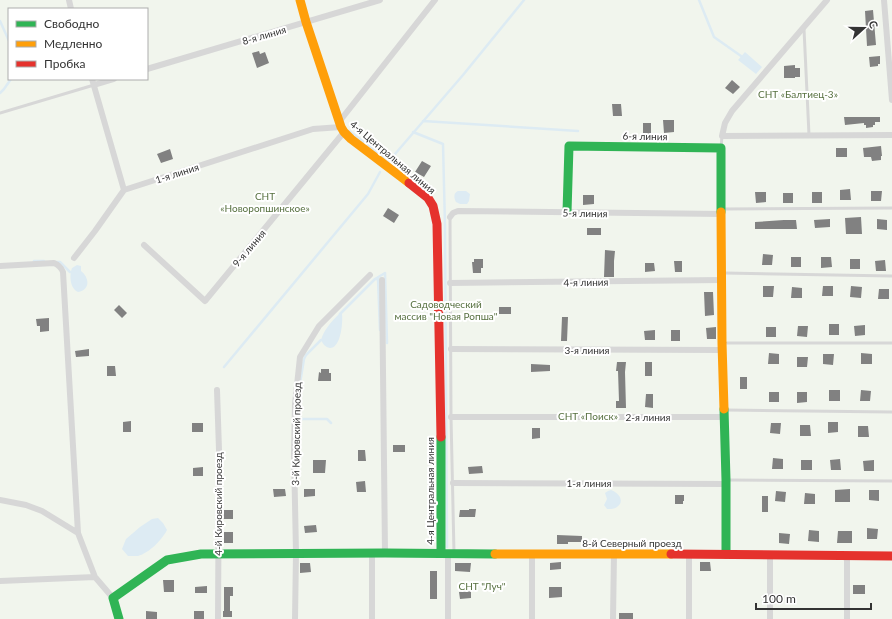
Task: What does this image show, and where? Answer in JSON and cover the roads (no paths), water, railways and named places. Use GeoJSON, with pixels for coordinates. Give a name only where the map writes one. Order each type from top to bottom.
{"type":"FeatureCollection","features":[{"type":"Feature","properties":{"kind":"street","name":"4-я Центральная линия"},"geometry":{"type":"LineString","coordinates":[[300,0],[341,127],[351,139],[428,198],[434,206],[437,224],[441,401],[448,553]]}},
{"type":"Feature","properties":{"kind":"street","name":"8-я линия"},"geometry":{"type":"LineString","coordinates":[[148,69],[380,0]]}},
{"type":"Feature","properties":{"kind":"street"},"geometry":{"type":"LineString","coordinates":[[341,127],[435,0]]}},
{"type":"Feature","properties":{"kind":"street"},"geometry":{"type":"LineString","coordinates":[[827,0],[732,111],[725,123],[722,136],[892,135]]}},
{"type":"Feature","properties":{"kind":"street"},"geometry":{"type":"LineString","coordinates":[[884,0],[892,100]]}},
{"type":"Feature","properties":{"kind":"street"},"geometry":{"type":"LineString","coordinates":[[74,258],[124,190],[93,82],[107,80]]}},
{"type":"Feature","properties":{"kind":"street","name":"1-я линия"},"geometry":{"type":"LineString","coordinates":[[124,190],[313,129],[341,127]]}},
{"type":"Feature","properties":{"kind":"street","name":"9-я линия"},"geometry":{"type":"LineString","coordinates":[[144,245],[205,300],[341,127]]}},
{"type":"Feature","properties":{"kind":"street","name":"6-я линия"},"geometry":{"type":"LineString","coordinates":[[566,212],[569,146],[721,148]]}},
{"type":"Feature","properties":{"kind":"street"},"geometry":{"type":"LineString","coordinates":[[721,148],[722,347],[726,482],[726,554]]}},
{"type":"Feature","properties":{"kind":"street","name":"5-я линия"},"geometry":{"type":"LineString","coordinates":[[450,217],[453,213],[458,211],[722,212]]}},
{"type":"Feature","properties":{"kind":"street"},"geometry":{"type":"LineString","coordinates":[[0,266],[54,263],[58,264],[63,272],[78,533],[94,577],[113,598],[119,619]]}},
{"type":"Feature","properties":{"kind":"street","name":"3-й Кировский проезд"},"geometry":{"type":"LineString","coordinates":[[295,619],[296,554],[294,454],[295,404],[300,358],[319,326],[370,275]]}},
{"type":"Feature","properties":{"kind":"street","name":"4-я линия"},"geometry":{"type":"LineString","coordinates":[[450,283],[722,277]]}},
{"type":"Feature","properties":{"kind":"street"},"geometry":{"type":"LineString","coordinates":[[382,280],[385,553]]}},
{"type":"Feature","properties":{"kind":"street","name":"3-я линия"},"geometry":{"type":"LineString","coordinates":[[451,349],[722,347]]}},
{"type":"Feature","properties":{"kind":"street","name":"4-й Кировский проезд"},"geometry":{"type":"LineString","coordinates":[[217,390],[219,450],[218,619]]}},
{"type":"Feature","properties":{"kind":"street","name":"2-я линия"},"geometry":{"type":"LineString","coordinates":[[451,417],[724,414]]}},
{"type":"Feature","properties":{"kind":"street","name":"1-я линия"},"geometry":{"type":"LineString","coordinates":[[453,483],[726,482]]}},
{"type":"Feature","properties":{"kind":"street"},"geometry":{"type":"LineString","coordinates":[[0,500],[26,505],[42,511],[78,533]]}},
{"type":"Feature","properties":{"kind":"street"},"geometry":{"type":"LineString","coordinates":[[372,553],[372,619]]}},
{"type":"Feature","properties":{"kind":"street"},"geometry":{"type":"LineString","coordinates":[[448,553],[448,619]]}},
{"type":"Feature","properties":{"kind":"street","name":"8-й Северный проезд"},"geometry":{"type":"LineString","coordinates":[[113,598],[167,560],[201,554],[448,553],[892,556]]}},
{"type":"Feature","properties":{"kind":"street"},"geometry":{"type":"LineString","coordinates":[[532,554],[532,619]]}},
{"type":"Feature","properties":{"kind":"street"},"geometry":{"type":"LineString","coordinates":[[613,619],[614,554]]}},
{"type":"Feature","properties":{"kind":"street"},"geometry":{"type":"LineString","coordinates":[[689,619],[690,554]]}},
{"type":"Feature","properties":{"kind":"street"},"geometry":{"type":"LineString","coordinates":[[770,554],[770,619]]}},
{"type":"Feature","properties":{"kind":"street"},"geometry":{"type":"LineString","coordinates":[[847,555],[847,619]]}},
{"type":"Feature","properties":{"kind":"street"},"geometry":{"type":"LineString","coordinates":[[0,581],[94,577]]}},
{"type":"Feature","properties":{"kind":"lane"},"geometry":{"type":"LineString","coordinates":[[804,27],[809,135]]}},
{"type":"Feature","properties":{"kind":"lane"},"geometry":{"type":"LineString","coordinates":[[0,113],[93,82]]}},
{"type":"Feature","properties":{"kind":"lane"},"geometry":{"type":"LineString","coordinates":[[721,148],[722,136]]}},
{"type":"Feature","properties":{"kind":"lane"},"geometry":{"type":"LineString","coordinates":[[722,212],[892,208]]}},
{"type":"Feature","properties":{"kind":"lane"},"geometry":{"type":"LineString","coordinates":[[448,553],[453,483],[451,417],[450,217]]}},
{"type":"Feature","properties":{"kind":"lane"},"geometry":{"type":"LineString","coordinates":[[722,277],[892,276]]}},
{"type":"Feature","properties":{"kind":"lane"},"geometry":{"type":"LineString","coordinates":[[722,347],[892,343]]}},
{"type":"Feature","properties":{"kind":"lane"},"geometry":{"type":"LineString","coordinates":[[724,414],[892,412]]}},
{"type":"Feature","properties":{"kind":"lane"},"geometry":{"type":"LineString","coordinates":[[726,482],[892,481]]}},
{"type":"Feature","properties":{"kind":"waterway"},"geometry":{"type":"LineString","coordinates":[[349,131],[389,161],[463,75],[524,0]]}},
{"type":"Feature","properties":{"kind":"waterway"},"geometry":{"type":"LineString","coordinates":[[699,0],[714,37],[741,56]]}},
{"type":"Feature","properties":{"kind":"waterway"},"geometry":{"type":"LineString","coordinates":[[0,21],[8,39]]}},
{"type":"Feature","properties":{"kind":"waterway"},"geometry":{"type":"LineString","coordinates":[[0,93],[10,80]]}},
{"type":"Feature","properties":{"kind":"waterway"},"geometry":{"type":"LineString","coordinates":[[423,121],[578,131]]}},
{"type":"Feature","properties":{"kind":"waterway"},"geometry":{"type":"LineString","coordinates":[[413,132],[443,144],[447,547]]}},
{"type":"Feature","properties":{"kind":"waterway"},"geometry":{"type":"LineString","coordinates":[[224,367],[368,194],[380,172]]}},
{"type":"Feature","properties":{"kind":"waterway"},"geometry":{"type":"LineString","coordinates":[[34,261],[44,261]]}},
{"type":"Feature","properties":{"kind":"waterway"},"geometry":{"type":"LineString","coordinates":[[56,262],[60,262],[70,272]]}},
{"type":"Feature","properties":{"kind":"waterway"},"geometry":{"type":"LineString","coordinates":[[340,314],[375,279],[385,273],[387,343]]}},
{"type":"Feature","properties":{"kind":"waterway"},"geometry":{"type":"LineString","coordinates":[[376,279],[378,279],[380,330]]}},
{"type":"Feature","properties":{"kind":"waterway"},"geometry":{"type":"LineString","coordinates":[[321,340],[304,359],[300,383],[298,419],[327,419],[331,423]]}},
{"type":"Feature","properties":{"kind":"park label","name":"СНТ «Балтиец-3»"},"geometry":{"type":"Point","coordinates":[798,94]}},
{"type":"Feature","properties":{"kind":"park label","name":"СНТ «Новоропшинское»"},"geometry":{"type":"Point","coordinates":[265,202]}},
{"type":"Feature","properties":{"kind":"park label","name":"Садоводческий массив \"Новая Ропша\""},"geometry":{"type":"Point","coordinates":[446,310]}},
{"type":"Feature","properties":{"kind":"park label","name":"СНТ «Поиск»"},"geometry":{"type":"Point","coordinates":[588,416]}},
{"type":"Feature","properties":{"kind":"park label","name":"СНТ \"Луч\""},"geometry":{"type":"Point","coordinates":[482,586]}}]}
